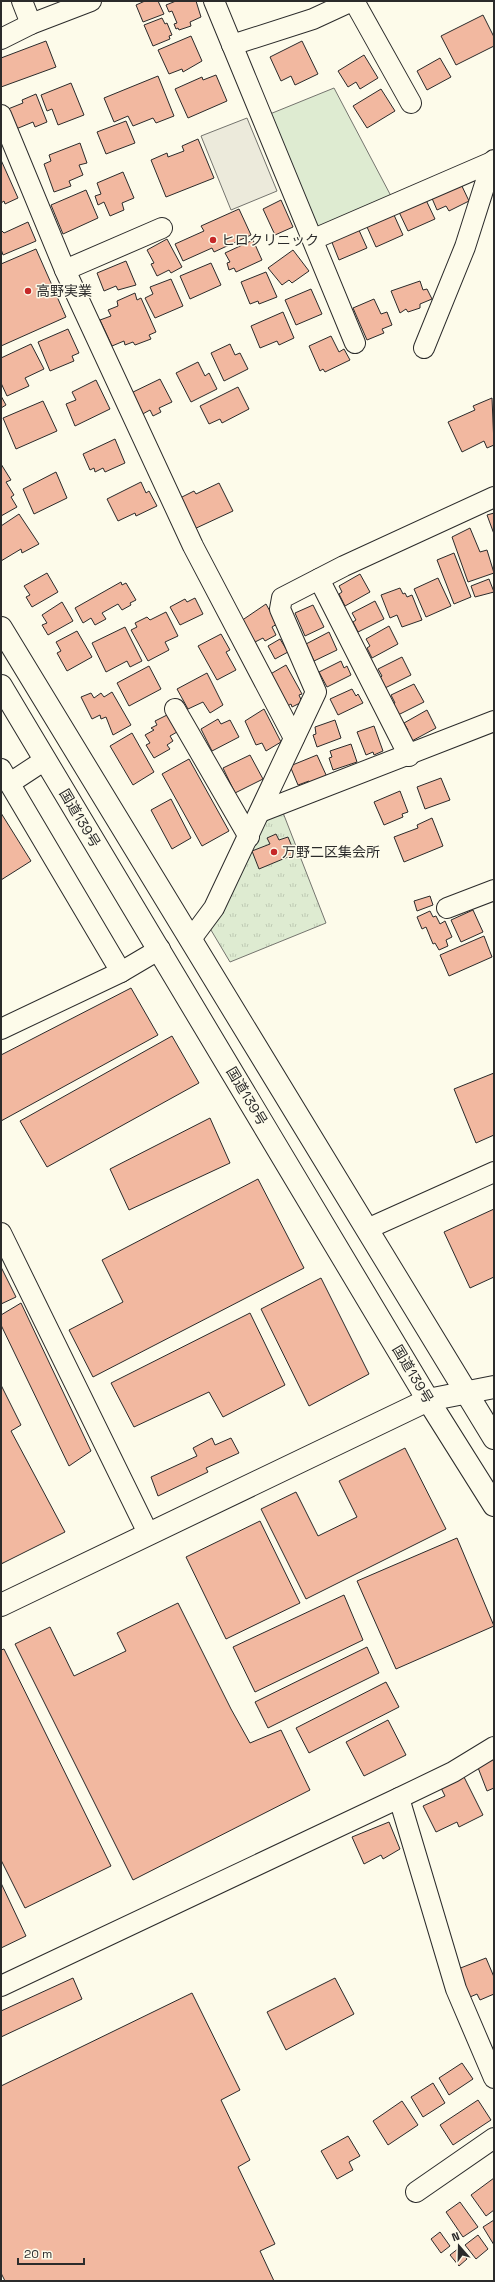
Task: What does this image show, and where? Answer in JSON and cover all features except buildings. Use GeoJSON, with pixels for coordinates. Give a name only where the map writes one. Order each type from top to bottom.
{"type":"FeatureCollection","features":[{"type":"Feature","properties":{"kind":"main road"},"geometry":{"type":"LineString","coordinates":[[1,628],[494,1438]]}},
{"type":"Feature","properties":{"kind":"main road","name":"国道139号"},"geometry":{"type":"LineString","coordinates":[[1,686],[160,949],[428,1400],[494,1505]]}},
{"type":"Feature","properties":{"kind":"main road"},"geometry":{"type":"LineString","coordinates":[[1,1605],[148,1533],[428,1400],[465,1391],[494,1387]]}},
{"type":"Feature","properties":{"kind":"street"},"geometry":{"type":"LineString","coordinates":[[22,1],[31,24]]}},
{"type":"Feature","properties":{"kind":"street"},"geometry":{"type":"LineString","coordinates":[[1,39],[31,24],[91,1]]}},
{"type":"Feature","properties":{"kind":"street"},"geometry":{"type":"LineString","coordinates":[[214,1],[294,196],[314,239],[355,343]]}},
{"type":"Feature","properties":{"kind":"street"},"geometry":{"type":"LineString","coordinates":[[232,45],[313,19],[353,1],[412,103]]}},
{"type":"Feature","properties":{"kind":"street"},"geometry":{"type":"LineString","coordinates":[[1,115],[65,270],[193,546],[294,738]]}},
{"type":"Feature","properties":{"kind":"street"},"geometry":{"type":"LineString","coordinates":[[314,239],[493,161]]}},
{"type":"Feature","properties":{"kind":"street"},"geometry":{"type":"LineString","coordinates":[[424,348],[466,247],[493,161]]}},
{"type":"Feature","properties":{"kind":"street"},"geometry":{"type":"LineString","coordinates":[[65,270],[162,228]]}},
{"type":"Feature","properties":{"kind":"street"},"geometry":{"type":"LineString","coordinates":[[191,939],[214,908],[316,692],[280,610],[282,598],[319,579],[494,497]]}},
{"type":"Feature","properties":{"kind":"street"},"geometry":{"type":"LineString","coordinates":[[319,579],[409,756]]}},
{"type":"Feature","properties":{"kind":"street"},"geometry":{"type":"LineString","coordinates":[[175,709],[248,837]]}},
{"type":"Feature","properties":{"kind":"street"},"geometry":{"type":"LineString","coordinates":[[260,812],[409,756],[494,721]]}},
{"type":"Feature","properties":{"kind":"street"},"geometry":{"type":"LineString","coordinates":[[45,760],[5,776],[121,972]]}},
{"type":"Feature","properties":{"kind":"street"},"geometry":{"type":"LineString","coordinates":[[446,908],[494,890]]}},
{"type":"Feature","properties":{"kind":"street"},"geometry":{"type":"LineString","coordinates":[[1,1029],[121,972],[160,949]]}},
{"type":"Feature","properties":{"kind":"street"},"geometry":{"type":"LineString","coordinates":[[367,1229],[494,1172]]}},
{"type":"Feature","properties":{"kind":"street"},"geometry":{"type":"LineString","coordinates":[[1,1233],[148,1533]]}},
{"type":"Feature","properties":{"kind":"street"},"geometry":{"type":"LineString","coordinates":[[1,1986],[453,1772],[494,1747]]}},
{"type":"Feature","properties":{"kind":"street"},"geometry":{"type":"LineString","coordinates":[[398,1798],[456,1989],[494,2078]]}},
{"type":"Feature","properties":{"kind":"street"},"geometry":{"type":"LineString","coordinates":[[416,2192],[494,2138]]}},
{"type":"Feature","properties":{"kind":"green space"},"geometry":{"type":"Polygon","coordinates":[[[334,88],[391,196],[313,232],[265,116],[334,88]]]}},
{"type":"Feature","properties":{"kind":"green space"},"geometry":{"type":"Polygon","coordinates":[[[280,805],[326,923],[230,962],[205,920],[260,812],[280,805]]]}},
{"type":"Feature","properties":{"kind":"shaded area"},"geometry":{"type":"Polygon","coordinates":[[[247,118],[277,191],[231,210],[201,136],[247,118]]]}},
{"type":"Feature","properties":{"kind":"place","name":"ヒロクリニック"},"geometry":{"type":"Point","coordinates":[213,240]}},
{"type":"Feature","properties":{"kind":"place","name":"高野実業"},"geometry":{"type":"Point","coordinates":[28,291]}},
{"type":"Feature","properties":{"kind":"place","name":"万野二区集会所"},"geometry":{"type":"Point","coordinates":[274,852]}}]}
